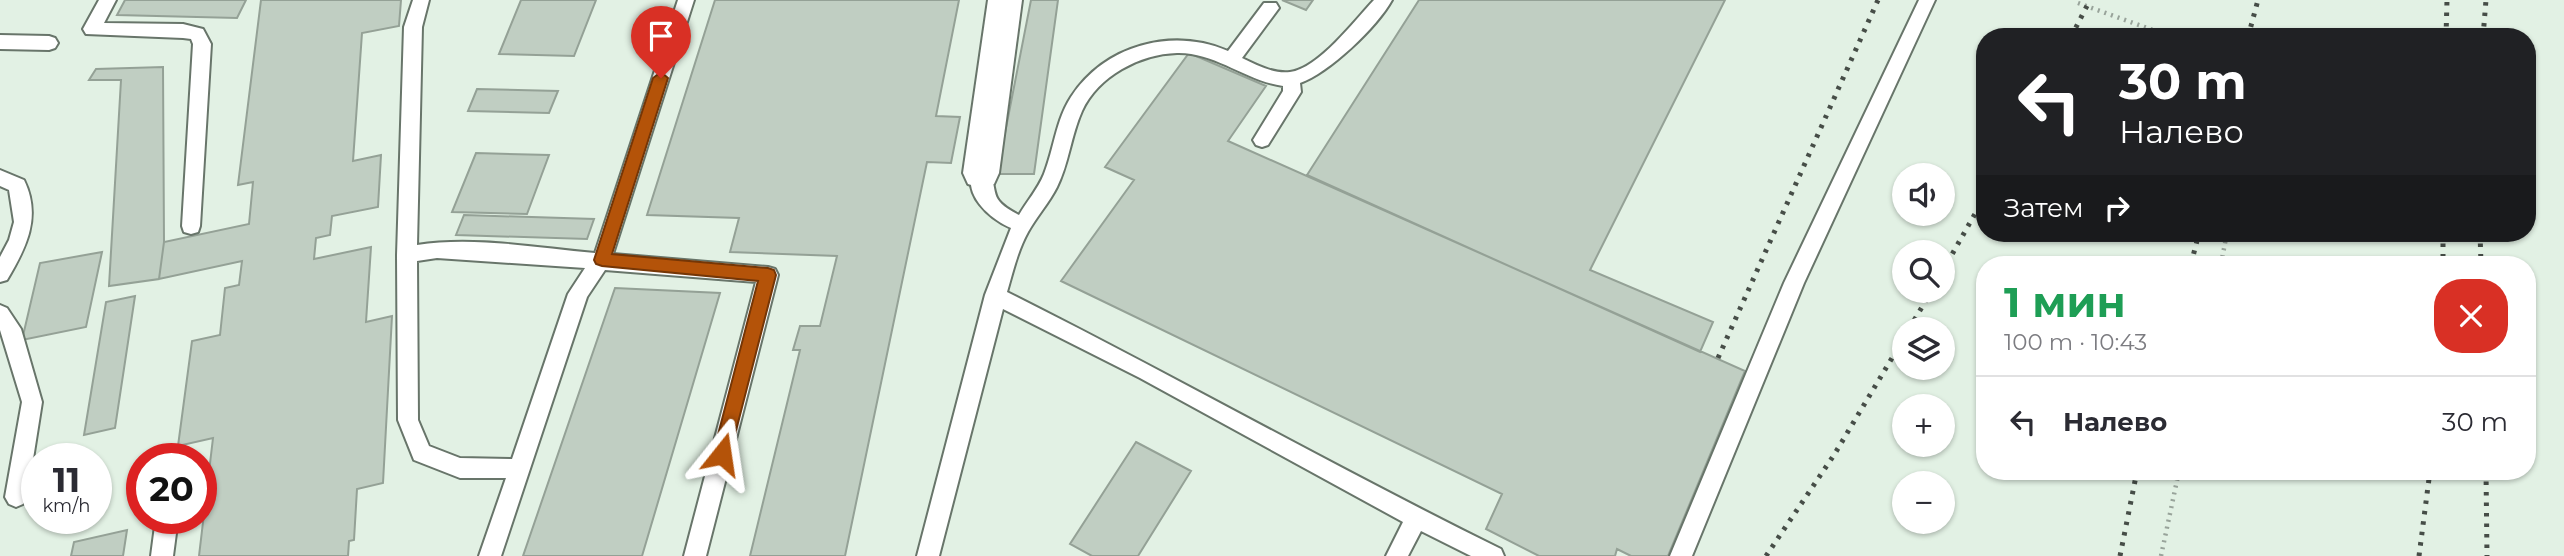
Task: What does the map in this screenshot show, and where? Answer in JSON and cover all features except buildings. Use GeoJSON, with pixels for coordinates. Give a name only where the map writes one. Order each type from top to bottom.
{"type":"FeatureCollection","features":[{"type":"Feature","properties":{"kind":"street"},"geometry":{"type":"LineString","coordinates":[[981,173],[1005,0]]}},
{"type":"Feature","properties":{"kind":"lane"},"geometry":{"type":"LineString","coordinates":[[108,0],[92,29],[183,31],[197,34],[202,44],[191,226]]}},
{"type":"Feature","properties":{"kind":"lane"},"geometry":{"type":"LineString","coordinates":[[421,0],[413,26],[407,254],[408,420],[421,453],[460,468],[519,469]]}},
{"type":"Feature","properties":{"kind":"lane"},"geometry":{"type":"LineString","coordinates":[[490,556],[578,293],[602,260],[686,0]]}},
{"type":"Feature","properties":{"kind":"lane"},"geometry":{"type":"LineString","coordinates":[[928,556],[995,295],[1022,225],[1049,184],[1077,104],[1108,71],[1136,53],[1171,44],[1200,48],[1269,76],[1291,79],[1311,71],[1384,0]]}},
{"type":"Feature","properties":{"kind":"lane"},"geometry":{"type":"LineString","coordinates":[[1681,556],[1794,283],[1927,0]]}},
{"type":"Feature","properties":{"kind":"lane"},"geometry":{"type":"LineString","coordinates":[[1231,60],[1270,8]]}},
{"type":"Feature","properties":{"kind":"lane"},"geometry":{"type":"LineString","coordinates":[[0,42],[49,43]]}},
{"type":"Feature","properties":{"kind":"lane"},"geometry":{"type":"LineString","coordinates":[[1262,140],[1292,92],[1291,79]]}},
{"type":"Feature","properties":{"kind":"lane"},"geometry":{"type":"LineString","coordinates":[[981,173],[981,194],[997,213],[1022,225]]}},
{"type":"Feature","properties":{"kind":"lane"},"geometry":{"type":"LineString","coordinates":[[0,178],[17,185],[25,216],[18,244],[0,274]]}},
{"type":"Feature","properties":{"kind":"lane"},"geometry":{"type":"LineString","coordinates":[[407,254],[437,250],[477,250],[768,275],[695,556]]}},
{"type":"Feature","properties":{"kind":"lane"},"geometry":{"type":"LineString","coordinates":[[995,295],[1147,372],[1416,518],[1493,556]]}},
{"type":"Feature","properties":{"kind":"lane"},"geometry":{"type":"LineString","coordinates":[[0,314],[11,329],[32,402],[16,497]]}},
{"type":"Feature","properties":{"kind":"lane"},"geometry":{"type":"LineString","coordinates":[[1396,556],[1416,518]]}},
{"type":"Feature","properties":{"kind":"lane"},"geometry":{"type":"LineString","coordinates":[[162,556],[165,534]]}},
{"type":"Feature","properties":{"kind":"path"},"geometry":{"type":"LineString","coordinates":[[2078,3],[2147,28]]}},
{"type":"Feature","properties":{"kind":"path"},"geometry":{"type":"LineString","coordinates":[[2161,556],[2177,480]]}},
{"type":"Feature","properties":{"kind":"railway"},"geometry":{"type":"LineString","coordinates":[[1718,358],[1878,0]]}},
{"type":"Feature","properties":{"kind":"railway"},"geometry":{"type":"LineString","coordinates":[[2076,28],[2090,0]]}},
{"type":"Feature","properties":{"kind":"railway"},"geometry":{"type":"LineString","coordinates":[[2250,28],[2258,0]]}},
{"type":"Feature","properties":{"kind":"railway"},"geometry":{"type":"LineString","coordinates":[[2446,28],[2447,0]]}},
{"type":"Feature","properties":{"kind":"railway"},"geometry":{"type":"LineString","coordinates":[[2484,28],[2486,0]]}},
{"type":"Feature","properties":{"kind":"railway"},"geometry":{"type":"LineString","coordinates":[[1955,249],[1976,212]]}},
{"type":"Feature","properties":{"kind":"railway"},"geometry":{"type":"LineString","coordinates":[[2193,256],[2197,242]]}},
{"type":"Feature","properties":{"kind":"railway"},"geometry":{"type":"LineString","coordinates":[[2443,242],[2443,256]]}},
{"type":"Feature","properties":{"kind":"railway"},"geometry":{"type":"LineString","coordinates":[[2480,242],[2481,256]]}},
{"type":"Feature","properties":{"kind":"railway"},"geometry":{"type":"LineString","coordinates":[[1916,317],[1924,303]]}},
{"type":"Feature","properties":{"kind":"railway"},"geometry":{"type":"LineString","coordinates":[[1766,556],[1834,455],[1892,358]]}},
{"type":"Feature","properties":{"kind":"railway"},"geometry":{"type":"LineString","coordinates":[[2120,556],[2135,480]]}},
{"type":"Feature","properties":{"kind":"railway"},"geometry":{"type":"LineString","coordinates":[[2419,556],[2429,480]]}},
{"type":"Feature","properties":{"kind":"railway"},"geometry":{"type":"LineString","coordinates":[[2486,480],[2487,556]]}},
{"type":"Feature","properties":{"kind":"route"},"geometry":{"type":"LineString","coordinates":[[661,78],[602,260],[768,275],[722,454]]}}]}
